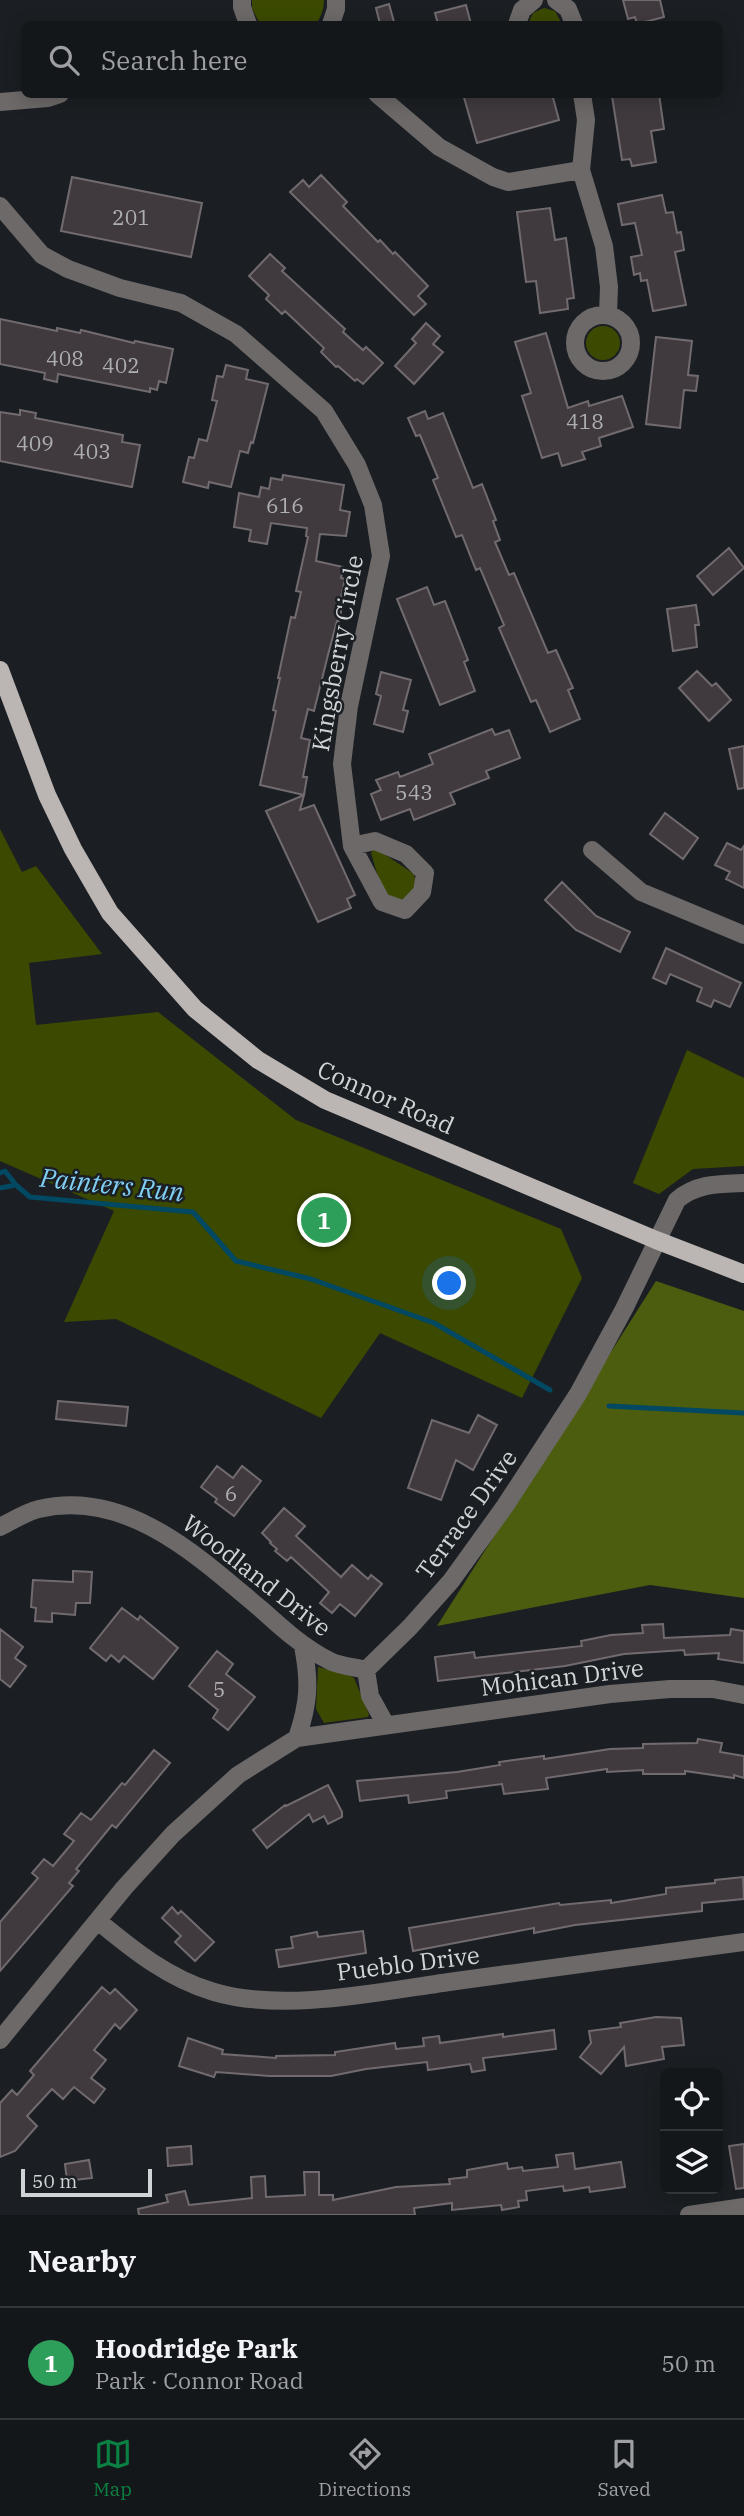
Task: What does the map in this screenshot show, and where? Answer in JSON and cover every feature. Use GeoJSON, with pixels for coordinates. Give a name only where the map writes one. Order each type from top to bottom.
{"type":"FeatureCollection","features":[{"type":"Feature","properties":{"kind":"main road","name":"Connor Road"},"geometry":{"type":"LineString","coordinates":[[0,670],[47,795],[73,849],[110,913],[195,1009],[258,1060],[325,1100],[656,1240],[744,1274]]}},
{"type":"Feature","properties":{"kind":"street"},"geometry":{"type":"LineString","coordinates":[[242,0],[242,21]]}},
{"type":"Feature","properties":{"kind":"street"},"geometry":{"type":"LineString","coordinates":[[332,21],[336,0]]}},
{"type":"Feature","properties":{"kind":"street"},"geometry":{"type":"LineString","coordinates":[[518,21],[522,10],[534,0]]}},
{"type":"Feature","properties":{"kind":"street"},"geometry":{"type":"LineString","coordinates":[[556,0],[568,9],[573,21]]}},
{"type":"Feature","properties":{"kind":"street"},"geometry":{"type":"LineString","coordinates":[[0,102],[48,98]]}},
{"type":"Feature","properties":{"kind":"street"},"geometry":{"type":"LineString","coordinates":[[382,98],[439,147],[493,177],[508,182],[581,170]]}},
{"type":"Feature","properties":{"kind":"street"},"geometry":{"type":"LineString","coordinates":[[583,98],[586,120],[581,170],[604,246],[609,287],[608,314]]}},
{"type":"Feature","properties":{"kind":"street","name":"Kingsberry Circle"},"geometry":{"type":"LineString","coordinates":[[0,206],[42,255],[68,270],[120,288],[181,303],[236,334],[324,411],[357,465],[373,505],[381,556],[349,705],[342,764],[352,846]]}},
{"type":"Feature","properties":{"kind":"street"},"geometry":{"type":"LineString","coordinates":[[592,850],[641,892],[744,934]]}},
{"type":"Feature","properties":{"kind":"street","name":"Terrace Drive"},"geometry":{"type":"LineString","coordinates":[[366,1670],[410,1627],[451,1581],[505,1506],[578,1394],[624,1309],[677,1200],[689,1190],[704,1185],[744,1183]]}},
{"type":"Feature","properties":{"kind":"street","name":"Woodland Drive"},"geometry":{"type":"LineString","coordinates":[[0,1527],[38,1509],[83,1505],[128,1515],[169,1536],[303,1646],[332,1662],[366,1670]]}},
{"type":"Feature","properties":{"kind":"street"},"geometry":{"type":"LineString","coordinates":[[297,1738],[306,1710],[308,1673],[303,1646]]}},
{"type":"Feature","properties":{"kind":"street"},"geometry":{"type":"LineString","coordinates":[[0,2040],[173,1834],[238,1775],[297,1738],[386,1725],[370,1696],[366,1670]]}},
{"type":"Feature","properties":{"kind":"street","name":"Mohican Drive"},"geometry":{"type":"LineString","coordinates":[[386,1725],[610,1694],[713,1689],[744,1695]]}},
{"type":"Feature","properties":{"kind":"street","name":"Pueblo Drive"},"geometry":{"type":"LineString","coordinates":[[98,1921],[127,1946],[170,1975],[215,1992],[257,1999],[309,2000],[372,1993],[744,1942]]}},
{"type":"Feature","properties":{"kind":"street"},"geometry":{"type":"LineString","coordinates":[[689,2215],[744,2207]]}},
{"type":"Feature","properties":{"kind":"green space"},"geometry":{"type":"Polygon","coordinates":[[[252,0],[324,0],[318,21],[258,21],[252,8],[252,0]]]}},
{"type":"Feature","properties":{"kind":"green space"},"geometry":{"type":"Polygon","coordinates":[[[544,8],[555,11],[560,21],[529,21],[533,13],[544,8]]]}},
{"type":"Feature","properties":{"kind":"green space"},"geometry":{"type":"Polygon","coordinates":[[[603,326],[615,331],[620,343],[615,355],[603,360],[591,355],[586,343],[591,331],[603,326]]]}},
{"type":"Feature","properties":{"kind":"green space"},"geometry":{"type":"Polygon","coordinates":[[[0,829],[22,872],[36,866],[102,954],[29,963],[36,1025],[158,1012],[296,1120],[561,1229],[582,1278],[522,1398],[380,1333],[321,1418],[116,1319],[64,1322],[114,1211],[0,1161],[0,829]]]}},
{"type":"Feature","properties":{"kind":"green space"},"geometry":{"type":"Polygon","coordinates":[[[375,848],[414,874],[414,888],[407,898],[396,899],[385,891],[371,853],[375,848]]]}},
{"type":"Feature","properties":{"kind":"green space"},"geometry":{"type":"Polygon","coordinates":[[[687,1050],[744,1078],[744,1166],[693,1169],[659,1194],[633,1183],[687,1050]]]}},
{"type":"Feature","properties":{"kind":"green space"},"geometry":{"type":"Polygon","coordinates":[[[656,1281],[744,1311],[744,1598],[650,1585],[437,1626],[656,1281]]]}},
{"type":"Feature","properties":{"kind":"green space"},"geometry":{"type":"Polygon","coordinates":[[[318,1667],[354,1678],[368,1717],[324,1723],[316,1709],[318,1667]]]}},
{"type":"Feature","properties":{"kind":"building"},"geometry":{"type":"Polygon","coordinates":[[[623,0],[660,0],[664,17],[649,21],[636,21],[635,17],[628,19],[623,0]]]}},
{"type":"Feature","properties":{"kind":"building"},"geometry":{"type":"Polygon","coordinates":[[[389,4],[394,21],[379,21],[376,8],[389,4]]]}},
{"type":"Feature","properties":{"kind":"building"},"geometry":{"type":"Polygon","coordinates":[[[466,5],[470,21],[437,21],[435,13],[466,5]]]}},
{"type":"Feature","properties":{"kind":"building"},"geometry":{"type":"Polygon","coordinates":[[[464,98],[553,98],[559,120],[477,143],[464,98]]]}},
{"type":"Feature","properties":{"kind":"building"},"geometry":{"type":"Polygon","coordinates":[[[612,98],[660,98],[664,129],[651,131],[656,162],[632,166],[630,159],[622,160],[612,98]]]}},
{"type":"Feature","properties":{"kind":"building"},"geometry":{"type":"Polygon","coordinates":[[[321,175],[347,202],[343,206],[378,242],[380,240],[393,254],[395,252],[428,286],[418,296],[426,304],[414,315],[290,192],[303,180],[309,187],[321,175]]]}},
{"type":"Feature","properties":{"kind":"building"},"geometry":{"type":"Polygon","coordinates":[[[72,177],[202,203],[191,257],[61,231],[72,177]]]}},
{"type":"Feature","properties":{"kind":"building"},"geometry":{"type":"Polygon","coordinates":[[[662,195],[666,213],[673,212],[677,233],[681,232],[684,250],[675,252],[686,305],[653,311],[647,280],[641,281],[640,273],[634,275],[631,257],[642,255],[635,223],[622,225],[618,204],[662,195]]]}},
{"type":"Feature","properties":{"kind":"building"},"geometry":{"type":"Polygon","coordinates":[[[550,208],[555,240],[566,238],[574,298],[567,299],[568,309],[540,313],[536,281],[526,282],[517,212],[550,208]]]}},
{"type":"Feature","properties":{"kind":"building"},"geometry":{"type":"Polygon","coordinates":[[[270,254],[285,268],[282,271],[345,329],[343,332],[363,350],[366,347],[383,363],[363,384],[336,367],[321,352],[324,348],[285,311],[282,314],[266,299],[269,295],[249,276],[270,254]]]}},
{"type":"Feature","properties":{"kind":"building"},"geometry":{"type":"Polygon","coordinates":[[[0,319],[57,331],[57,328],[80,333],[81,330],[173,349],[166,383],[159,381],[157,390],[150,388],[150,392],[58,374],[57,382],[44,379],[45,373],[0,364],[0,319]]]}},
{"type":"Feature","properties":{"kind":"building"},"geometry":{"type":"Polygon","coordinates":[[[426,323],[440,336],[433,344],[443,352],[414,384],[395,366],[416,343],[412,339],[426,323]]]}},
{"type":"Feature","properties":{"kind":"building"},"geometry":{"type":"Polygon","coordinates":[[[546,333],[568,408],[588,401],[589,406],[622,396],[633,427],[599,438],[601,446],[582,452],[585,459],[562,466],[558,453],[542,458],[522,396],[531,393],[515,342],[546,333]]]}},
{"type":"Feature","properties":{"kind":"building"},"geometry":{"type":"Polygon","coordinates":[[[656,337],[692,341],[688,375],[698,376],[696,391],[684,390],[680,428],[646,424],[656,337]]]}},
{"type":"Feature","properties":{"kind":"building"},"geometry":{"type":"Polygon","coordinates":[[[226,365],[248,370],[246,379],[268,384],[253,443],[251,442],[248,453],[240,451],[231,487],[209,482],[208,488],[183,482],[189,457],[194,458],[199,439],[207,441],[217,401],[212,400],[217,376],[223,377],[226,365]]]}},
{"type":"Feature","properties":{"kind":"building"},"geometry":{"type":"Polygon","coordinates":[[[20,410],[36,413],[35,418],[123,435],[122,442],[140,445],[132,487],[0,461],[0,412],[20,415],[20,410]]]}},
{"type":"Feature","properties":{"kind":"building"},"geometry":{"type":"Polygon","coordinates":[[[425,411],[428,419],[443,413],[473,488],[482,484],[496,520],[493,521],[500,540],[495,542],[509,575],[514,573],[548,653],[556,650],[573,688],[568,690],[580,719],[550,732],[536,700],[531,702],[499,628],[504,625],[480,568],[476,570],[462,535],[456,537],[433,480],[438,478],[420,435],[416,436],[408,418],[425,411]]]}},
{"type":"Feature","properties":{"kind":"building"},"geometry":{"type":"Polygon","coordinates":[[[283,475],[344,485],[340,510],[350,512],[346,536],[320,534],[316,561],[343,567],[341,578],[345,579],[339,606],[342,607],[339,621],[314,711],[308,709],[301,738],[310,740],[303,777],[307,777],[304,795],[260,785],[276,711],[273,710],[278,678],[291,617],[295,618],[301,592],[296,591],[308,537],[307,528],[271,523],[267,544],[249,541],[251,530],[234,527],[239,493],[259,497],[261,487],[269,489],[271,478],[282,480],[283,475]]]}},
{"type":"Feature","properties":{"kind":"building"},"geometry":{"type":"Polygon","coordinates":[[[729,548],[744,568],[713,595],[697,576],[729,548]]]}},
{"type":"Feature","properties":{"kind":"building"},"geometry":{"type":"Polygon","coordinates":[[[427,587],[434,605],[445,601],[468,660],[464,662],[475,691],[440,705],[397,599],[427,587]]]}},
{"type":"Feature","properties":{"kind":"building"},"geometry":{"type":"Polygon","coordinates":[[[696,605],[699,625],[695,625],[697,647],[673,651],[667,609],[696,605]]]}},
{"type":"Feature","properties":{"kind":"building"},"geometry":{"type":"Polygon","coordinates":[[[697,671],[712,686],[716,683],[731,700],[709,721],[679,688],[697,671]]]}},
{"type":"Feature","properties":{"kind":"building"},"geometry":{"type":"Polygon","coordinates":[[[381,672],[411,680],[403,710],[408,711],[403,732],[374,724],[381,696],[376,694],[381,672]]]}},
{"type":"Feature","properties":{"kind":"building"},"geometry":{"type":"Polygon","coordinates":[[[492,729],[495,735],[509,730],[520,758],[486,771],[489,778],[450,793],[455,804],[414,820],[410,809],[381,820],[371,794],[381,790],[376,780],[398,772],[400,777],[433,764],[429,754],[492,729]]]}},
{"type":"Feature","properties":{"kind":"building"},"geometry":{"type":"Polygon","coordinates":[[[744,746],[744,788],[738,789],[729,749],[744,746]]]}},
{"type":"Feature","properties":{"kind":"building"},"geometry":{"type":"Polygon","coordinates":[[[304,795],[300,810],[314,805],[355,895],[347,899],[351,908],[318,922],[266,811],[304,795]]]}},
{"type":"Feature","properties":{"kind":"building"},"geometry":{"type":"Polygon","coordinates":[[[665,813],[698,838],[683,859],[650,834],[665,813]]]}},
{"type":"Feature","properties":{"kind":"building"},"geometry":{"type":"Polygon","coordinates":[[[727,843],[741,850],[744,846],[744,888],[726,879],[730,872],[715,865],[727,843]]]}},
{"type":"Feature","properties":{"kind":"building"},"geometry":{"type":"Polygon","coordinates":[[[562,882],[596,916],[630,932],[620,952],[576,930],[545,900],[562,882]]]}},
{"type":"Feature","properties":{"kind":"building"},"geometry":{"type":"Polygon","coordinates":[[[666,948],[741,983],[730,1007],[714,1000],[711,1007],[697,1001],[702,988],[670,974],[666,984],[653,978],[666,948]]]}},
{"type":"Feature","properties":{"kind":"building"},"geometry":{"type":"Polygon","coordinates":[[[58,1401],[128,1407],[126,1426],[56,1419],[58,1401]]]}},
{"type":"Feature","properties":{"kind":"building"},"geometry":{"type":"Polygon","coordinates":[[[478,1415],[497,1425],[473,1470],[456,1460],[441,1500],[408,1488],[432,1420],[469,1433],[478,1415]]]}},
{"type":"Feature","properties":{"kind":"building"},"geometry":{"type":"Polygon","coordinates":[[[217,1466],[233,1478],[242,1466],[261,1481],[234,1516],[201,1487],[217,1466]]]}},
{"type":"Feature","properties":{"kind":"building"},"geometry":{"type":"Polygon","coordinates":[[[284,1508],[305,1526],[296,1536],[341,1577],[352,1565],[368,1579],[371,1575],[382,1584],[355,1616],[340,1604],[332,1613],[320,1603],[329,1592],[291,1557],[287,1561],[275,1551],[277,1549],[262,1533],[284,1508]]]}},
{"type":"Feature","properties":{"kind":"building"},"geometry":{"type":"Polygon","coordinates":[[[73,1571],[92,1572],[90,1603],[76,1603],[75,1615],[52,1613],[52,1622],[35,1621],[36,1608],[31,1607],[33,1580],[73,1582],[73,1571]]]}},
{"type":"Feature","properties":{"kind":"building"},"geometry":{"type":"Polygon","coordinates":[[[122,1608],[138,1620],[140,1616],[178,1648],[153,1679],[124,1656],[119,1662],[111,1655],[106,1661],[90,1648],[122,1608]]]}},
{"type":"Feature","properties":{"kind":"building"},"geometry":{"type":"Polygon","coordinates":[[[663,1624],[664,1638],[730,1635],[731,1629],[744,1631],[744,1663],[718,1659],[719,1653],[685,1655],[684,1650],[624,1654],[565,1666],[438,1681],[435,1657],[474,1652],[475,1658],[582,1646],[581,1641],[611,1635],[643,1633],[642,1625],[663,1624]]]}},
{"type":"Feature","properties":{"kind":"building"},"geometry":{"type":"Polygon","coordinates":[[[0,1629],[23,1647],[15,1658],[26,1666],[10,1687],[0,1679],[0,1629]]]}},
{"type":"Feature","properties":{"kind":"building"},"geometry":{"type":"Polygon","coordinates":[[[217,1651],[233,1664],[226,1674],[255,1697],[228,1730],[213,1718],[218,1710],[189,1686],[217,1651]]]}},
{"type":"Feature","properties":{"kind":"building"},"geometry":{"type":"Polygon","coordinates":[[[698,1739],[722,1743],[720,1752],[744,1756],[744,1778],[685,1771],[685,1774],[643,1774],[643,1770],[607,1772],[607,1769],[546,1778],[548,1789],[504,1794],[502,1784],[446,1791],[447,1798],[409,1803],[408,1795],[360,1801],[357,1781],[457,1772],[500,1765],[499,1762],[544,1756],[544,1759],[610,1749],[643,1748],[643,1744],[697,1743],[698,1739]]]}},
{"type":"Feature","properties":{"kind":"building"},"geometry":{"type":"Polygon","coordinates":[[[154,1750],[170,1763],[116,1828],[112,1825],[76,1869],[79,1871],[69,1883],[73,1886],[0,1971],[0,1922],[38,1878],[32,1873],[44,1859],[53,1866],[74,1841],[64,1834],[81,1813],[91,1820],[154,1750]]]}},
{"type":"Feature","properties":{"kind":"building"},"geometry":{"type":"Polygon","coordinates":[[[328,1785],[342,1817],[328,1824],[324,1816],[313,1822],[309,1814],[267,1848],[253,1830],[285,1805],[328,1785]]]}},
{"type":"Feature","properties":{"kind":"building"},"geometry":{"type":"Polygon","coordinates":[[[743,1877],[744,1899],[702,1903],[702,1911],[575,1925],[534,1933],[534,1928],[413,1951],[409,1928],[559,1903],[611,1900],[611,1903],[666,1894],[666,1888],[743,1877]]]}},
{"type":"Feature","properties":{"kind":"building"},"geometry":{"type":"Polygon","coordinates":[[[172,1907],[178,1914],[181,1911],[214,1942],[195,1961],[175,1942],[181,1936],[162,1918],[172,1907]]]}},
{"type":"Feature","properties":{"kind":"building"},"geometry":{"type":"Polygon","coordinates":[[[363,1931],[366,1953],[279,1967],[276,1950],[293,1948],[291,1937],[317,1932],[318,1937],[363,1931]]]}},
{"type":"Feature","properties":{"kind":"building"},"geometry":{"type":"Polygon","coordinates":[[[102,1987],[110,1994],[115,1989],[137,2010],[120,2029],[115,2024],[94,2050],[106,2060],[91,2078],[105,2089],[94,2103],[74,2087],[63,2099],[52,2089],[27,2116],[37,2126],[15,2151],[0,2157],[0,2103],[12,2090],[17,2095],[34,2075],[30,2071],[102,1987]]]}},
{"type":"Feature","properties":{"kind":"building"},"geometry":{"type":"Polygon","coordinates":[[[656,2017],[681,2018],[684,2045],[662,2047],[664,2059],[626,2066],[624,2047],[601,2074],[580,2057],[591,2043],[589,2031],[621,2027],[620,2023],[656,2017]]]}},
{"type":"Feature","properties":{"kind":"building"},"geometry":{"type":"Polygon","coordinates":[[[554,2030],[556,2049],[483,2058],[485,2070],[472,2072],[470,2064],[428,2070],[427,2062],[331,2076],[269,2076],[216,2072],[214,2077],[179,2066],[188,2038],[223,2050],[222,2054],[276,2058],[335,2055],[335,2052],[395,2043],[396,2049],[424,2046],[423,2038],[439,2036],[440,2043],[554,2030]]]}},
{"type":"Feature","properties":{"kind":"building"},"geometry":{"type":"Polygon","coordinates":[[[744,2144],[744,2188],[736,2189],[729,2146],[744,2144]]]}},
{"type":"Feature","properties":{"kind":"building"},"geometry":{"type":"Polygon","coordinates":[[[191,2146],[192,2164],[168,2166],[167,2148],[191,2146]]]}},
{"type":"Feature","properties":{"kind":"building"},"geometry":{"type":"Polygon","coordinates":[[[573,2153],[575,2169],[621,2162],[625,2187],[590,2192],[589,2187],[564,2191],[563,2186],[526,2191],[527,2200],[518,2201],[519,2207],[502,2210],[501,2205],[452,2210],[452,2203],[414,2208],[415,2215],[139,2215],[138,2209],[168,2202],[166,2195],[185,2191],[189,2205],[252,2198],[251,2177],[265,2176],[266,2197],[305,2195],[304,2172],[319,2172],[319,2195],[333,2195],[333,2200],[396,2187],[450,2184],[449,2179],[467,2177],[467,2170],[507,2163],[508,2169],[522,2167],[523,2171],[558,2167],[556,2155],[573,2153]]]}},
{"type":"Feature","properties":{"kind":"building"},"geometry":{"type":"Polygon","coordinates":[[[89,2160],[92,2178],[67,2181],[65,2164],[89,2160]]]}},
{"type":"Feature","properties":{"kind":"waterway"},"geometry":{"type":"LineString","coordinates":[[0,1173],[5,1171],[16,1185]]}},
{"type":"Feature","properties":{"kind":"waterway","name":"Painters Run"},"geometry":{"type":"LineString","coordinates":[[0,1188],[16,1185],[30,1197],[193,1212],[236,1261],[311,1279],[434,1323],[550,1390]]}},
{"type":"Feature","properties":{"kind":"waterway","name":"Painters Run"},"geometry":{"type":"LineString","coordinates":[[609,1406],[744,1413]]}},
{"type":"Feature","properties":{"kind":"place","name":"Hoodridge Park"},"geometry":{"type":"Point","coordinates":[324,1220]}}]}
